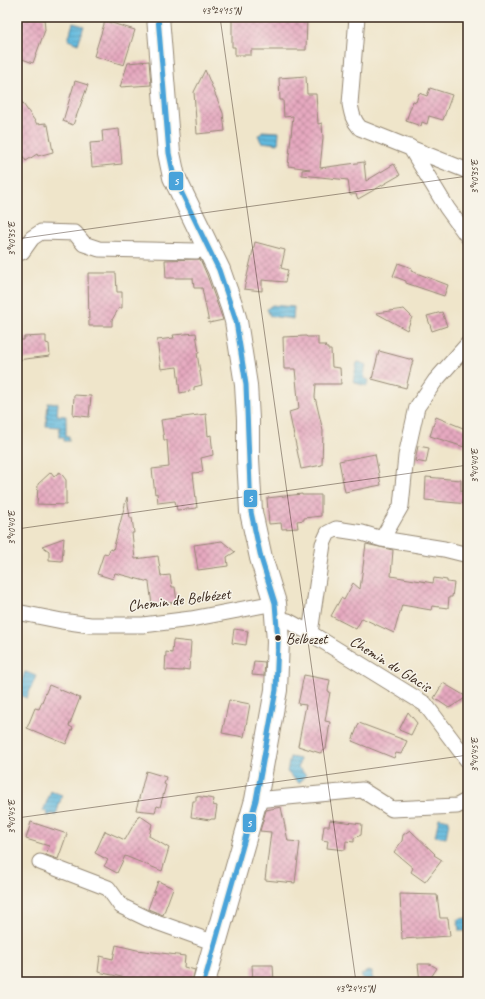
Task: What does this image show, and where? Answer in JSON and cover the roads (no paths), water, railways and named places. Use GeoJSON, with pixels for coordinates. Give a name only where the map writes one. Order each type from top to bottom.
{"type":"FeatureCollection","features":[{"type":"Feature","properties":{"kind":"street"},"geometry":{"type":"LineString","coordinates":[[158,17],[170,159],[174,177],[208,247],[228,295],[238,336],[246,392],[248,419],[248,458],[251,512],[261,558],[276,610],[278,641],[276,690],[256,800],[204,982]]}},
{"type":"Feature","properties":{"kind":"street"},"geometry":{"type":"LineString","coordinates":[[357,17],[350,104],[352,118],[360,128],[468,171]]}},
{"type":"Feature","properties":{"kind":"street"},"geometry":{"type":"LineString","coordinates":[[410,147],[447,208],[468,237]]}},
{"type":"Feature","properties":{"kind":"street"},"geometry":{"type":"LineString","coordinates":[[22,252],[32,238],[41,232],[75,233],[84,244],[99,249],[197,251],[208,247]]}},
{"type":"Feature","properties":{"kind":"street"},"geometry":{"type":"LineString","coordinates":[[382,539],[401,506],[406,456],[417,407],[435,380],[468,344]]}},
{"type":"Feature","properties":{"kind":"street"},"geometry":{"type":"LineString","coordinates":[[310,633],[323,544],[328,533],[336,528],[382,539],[444,549],[468,555]]}},
{"type":"Feature","properties":{"kind":"street","name":"Chemin de Belbézet"},"geometry":{"type":"LineString","coordinates":[[17,612],[90,625],[143,625],[276,610]]}},
{"type":"Feature","properties":{"kind":"street","name":"Chemin du Glacis"},"geometry":{"type":"LineString","coordinates":[[276,610],[288,621],[425,704],[468,761]]}},
{"type":"Feature","properties":{"kind":"street"},"geometry":{"type":"LineString","coordinates":[[256,800],[362,790],[392,809],[457,806],[468,800]]}},
{"type":"Feature","properties":{"kind":"street"},"geometry":{"type":"LineString","coordinates":[[40,862],[108,888],[121,906],[148,919],[215,942]]}},
{"type":"Feature","properties":{"kind":"water"},"geometry":{"type":"Polygon","coordinates":[[[73,23],[84,26],[78,44],[68,40],[73,23]]]}},
{"type":"Feature","properties":{"kind":"water"},"geometry":{"type":"Polygon","coordinates":[[[262,131],[279,132],[278,144],[261,142],[258,135],[261,134],[262,131]]]}},
{"type":"Feature","properties":{"kind":"water"},"geometry":{"type":"Polygon","coordinates":[[[272,305],[294,307],[293,319],[270,316],[267,309],[272,305]]]}},
{"type":"Feature","properties":{"kind":"water"},"geometry":{"type":"Polygon","coordinates":[[[359,362],[366,365],[364,377],[369,380],[367,386],[355,383],[353,381],[357,363],[359,362]]]}},
{"type":"Feature","properties":{"kind":"water"},"geometry":{"type":"Polygon","coordinates":[[[48,403],[58,403],[57,415],[66,416],[66,436],[69,436],[69,441],[64,441],[64,437],[59,437],[60,427],[46,426],[48,403]]]}},
{"type":"Feature","properties":{"kind":"water"},"geometry":{"type":"Polygon","coordinates":[[[25,672],[36,676],[27,698],[17,694],[25,672]]]}},
{"type":"Feature","properties":{"kind":"water"},"geometry":{"type":"Polygon","coordinates":[[[290,757],[300,759],[298,768],[306,775],[299,783],[287,772],[290,757]]]}},
{"type":"Feature","properties":{"kind":"water"},"geometry":{"type":"Polygon","coordinates":[[[51,791],[62,795],[56,815],[52,814],[48,816],[47,812],[43,811],[51,791]]]}},
{"type":"Feature","properties":{"kind":"water"},"geometry":{"type":"Polygon","coordinates":[[[439,818],[449,820],[446,838],[435,836],[439,818]]]}},
{"type":"Feature","properties":{"kind":"water"},"geometry":{"type":"Polygon","coordinates":[[[468,918],[468,931],[459,931],[458,919],[468,918]]]}},
{"type":"Feature","properties":{"kind":"water"},"geometry":{"type":"Polygon","coordinates":[[[368,971],[372,972],[372,977],[376,982],[365,982],[361,975],[368,971]]]}},
{"type":"Feature","properties":{"kind":"place","name":"Belbezet"},"geometry":{"type":"Point","coordinates":[278,638]}}]}
